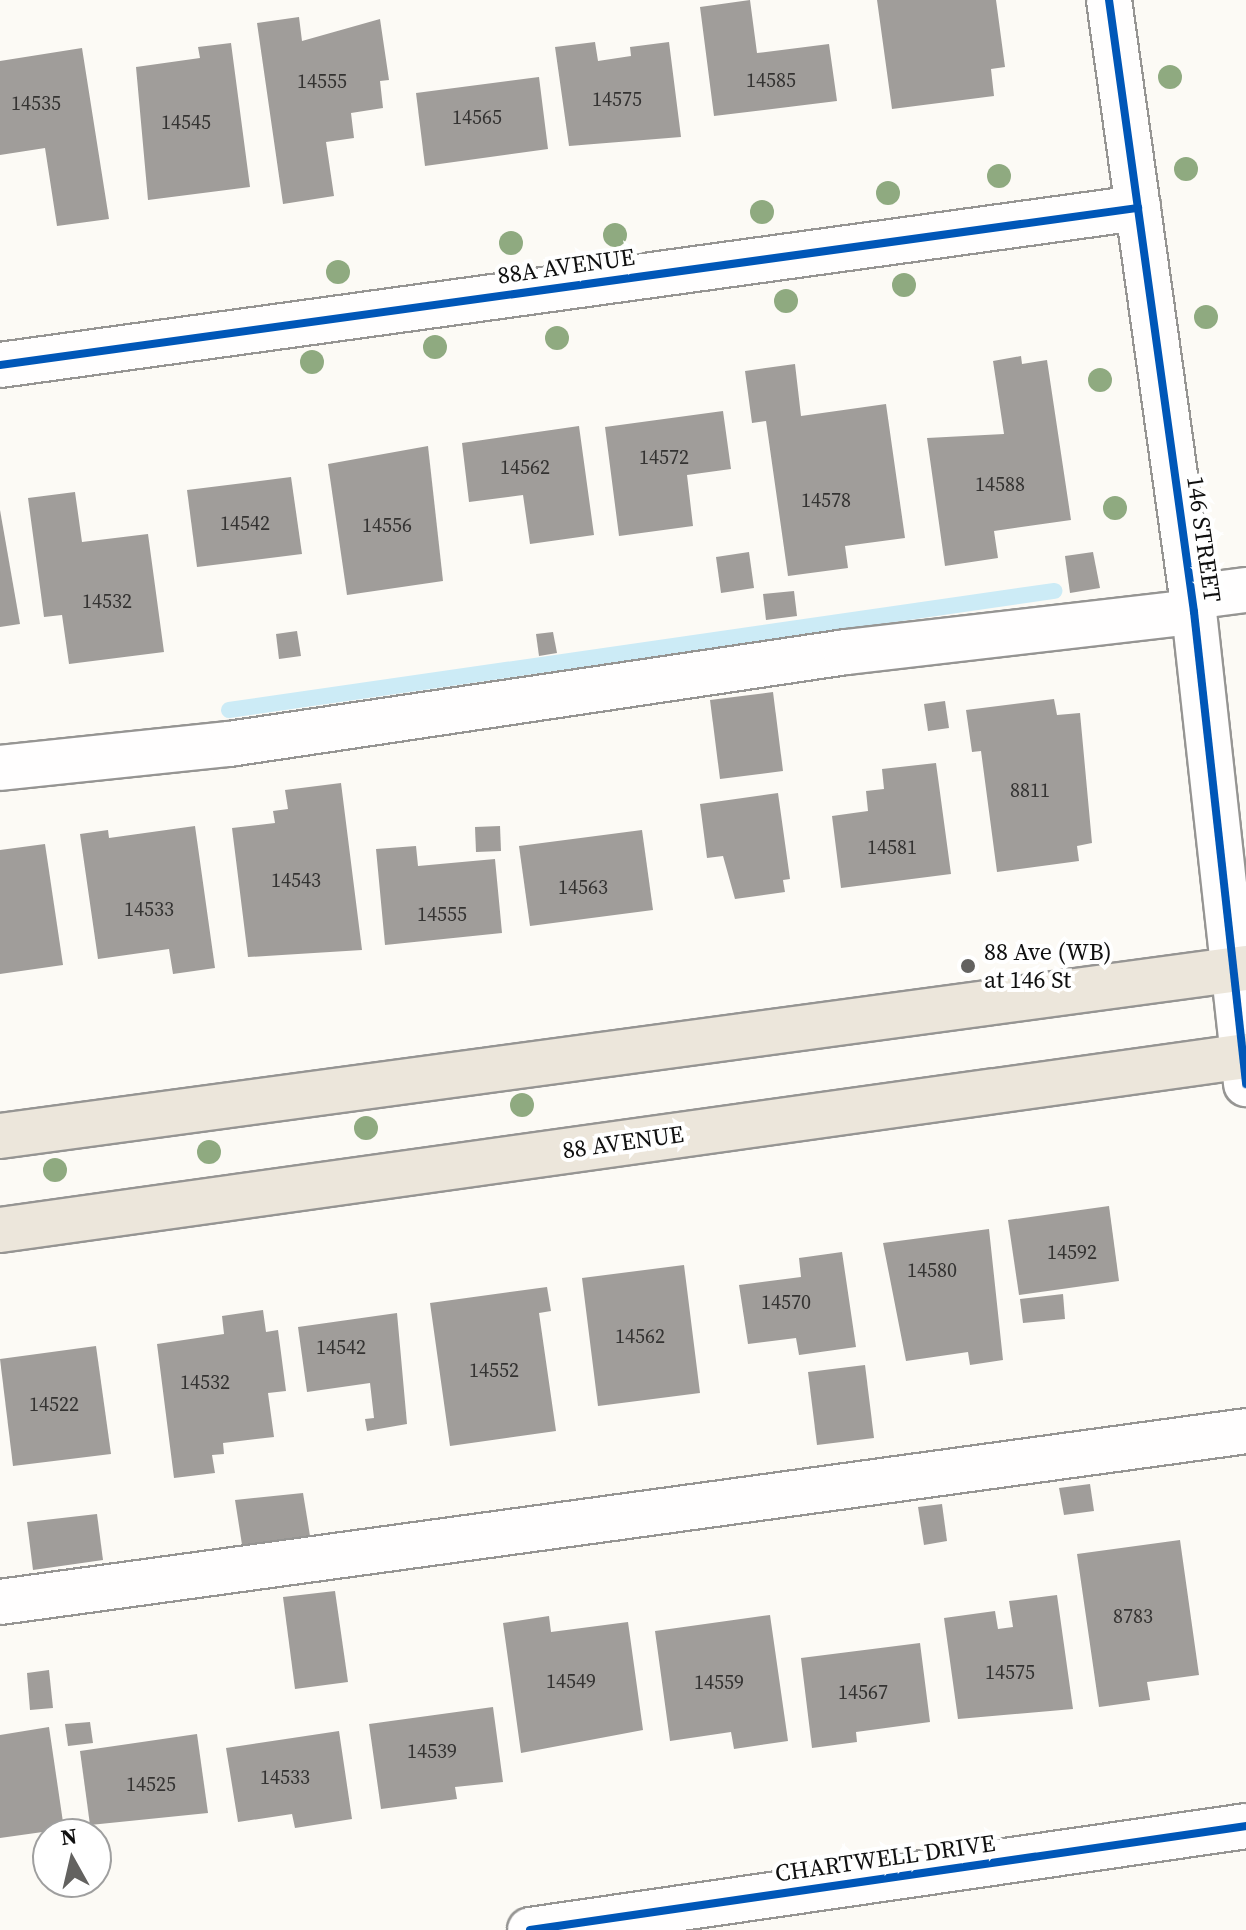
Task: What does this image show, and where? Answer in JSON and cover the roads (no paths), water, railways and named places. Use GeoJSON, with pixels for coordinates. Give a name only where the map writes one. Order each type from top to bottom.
{"type":"FeatureCollection","features":[{"type":"Feature","properties":{"kind":"main road"},"geometry":{"type":"LineString","coordinates":[[0,1136],[1241,969]]}},
{"type":"Feature","properties":{"kind":"main road","name":"88 AVENUE"},"geometry":{"type":"LineString","coordinates":[[0,1230],[1245,1065]]}},
{"type":"Feature","properties":{"kind":"street","name":"146 STREET"},"geometry":{"type":"LineString","coordinates":[[1109,0],[1241,969],[1245,1065]]}},
{"type":"Feature","properties":{"kind":"street","name":"88A AVENUE"},"geometry":{"type":"LineString","coordinates":[[0,365],[1138,208]]}},
{"type":"Feature","properties":{"kind":"street"},"geometry":{"type":"LineString","coordinates":[[0,768],[229,744],[846,652],[1193,605],[1246,590]]}},
{"type":"Feature","properties":{"kind":"street"},"geometry":{"type":"LineString","coordinates":[[0,1602],[1246,1431]]}},
{"type":"Feature","properties":{"kind":"street","name":"CHARTWELL DRIVE"},"geometry":{"type":"LineString","coordinates":[[530,1930],[1246,1826]]}},
{"type":"Feature","properties":{"kind":"waterway"},"geometry":{"type":"LineString","coordinates":[[229,710],[1054,591]]}},
{"type":"Feature","properties":{"kind":"place","name":"88 Ave (WB) at 146 St"},"geometry":{"type":"Point","coordinates":[968,966]}}]}
